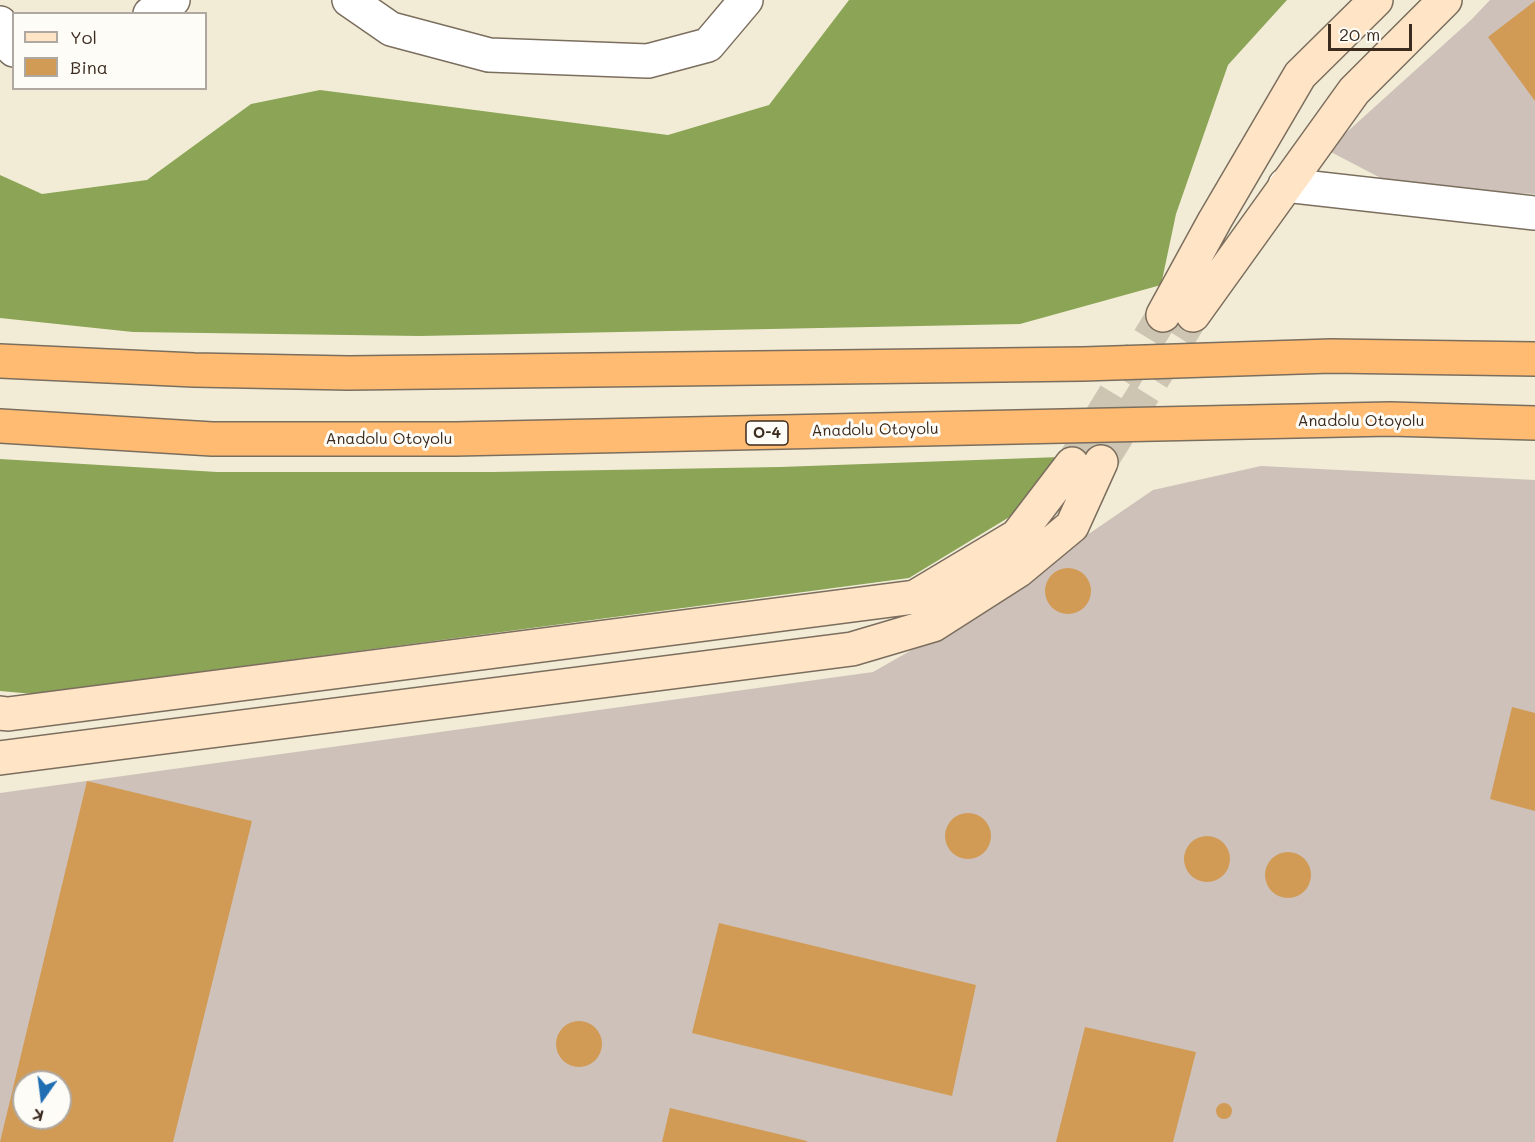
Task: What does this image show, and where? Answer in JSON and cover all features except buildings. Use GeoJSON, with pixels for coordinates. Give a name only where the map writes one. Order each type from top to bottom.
{"type":"FeatureCollection","features":[{"type":"Feature","properties":{"kind":"highway"},"geometry":{"type":"LineString","coordinates":[[0,361],[194,370],[349,373],[1083,364],[1331,356],[1535,358]]}},
{"type":"Feature","properties":{"kind":"highway","name":"Anadolu Otoyolu"},"geometry":{"type":"LineString","coordinates":[[0,426],[212,439],[456,439],[1390,419],[1535,423]]}},
{"type":"Feature","properties":{"kind":"main road"},"geometry":{"type":"LineString","coordinates":[[1376,0],[1300,75],[1215,220],[1178,315],[1284,185],[1353,91],[1445,0]]}},
{"type":"Feature","properties":{"kind":"main road"},"geometry":{"type":"LineString","coordinates":[[0,713],[8,714],[915,597],[1017,536],[1087,463],[1072,526],[1019,570],[933,625],[852,649],[0,758]]}},
{"type":"Feature","properties":{"kind":"street"},"geometry":{"type":"LineString","coordinates":[[153,12],[173,0]]}},
{"type":"Feature","properties":{"kind":"street"},"geometry":{"type":"LineString","coordinates":[[349,0],[391,29],[489,55],[648,61],[708,45],[746,0]]}},
{"type":"Feature","properties":{"kind":"street"},"geometry":{"type":"LineString","coordinates":[[0,23],[4,40],[12,49]]}},
{"type":"Feature","properties":{"kind":"street"},"geometry":{"type":"LineString","coordinates":[[1284,185],[1535,213]]}},
{"type":"Feature","properties":{"kind":"shaded area"},"geometry":{"type":"Polygon","coordinates":[[[1490,0],[1535,0],[1535,194],[1398,187],[1327,150],[1472,19],[1490,0]]]}},
{"type":"Feature","properties":{"kind":"shaded area"},"geometry":{"type":"Polygon","coordinates":[[[1261,466],[1535,480],[1535,1142],[0,1142],[0,793],[873,672],[1012,593],[1071,546],[1153,490],[1261,466]]]}},
{"type":"Feature","properties":{"kind":"green space"},"geometry":{"type":"Polygon","coordinates":[[[849,0],[1287,0],[1228,65],[1176,214],[1161,285],[1020,324],[420,336],[133,332],[0,318],[0,175],[42,194],[147,180],[251,104],[320,90],[668,135],[769,105],[849,0]]]}},
{"type":"Feature","properties":{"kind":"green space"},"geometry":{"type":"Polygon","coordinates":[[[1060,457],[1016,513],[909,578],[34,694],[0,691],[0,459],[217,472],[493,472],[780,467],[1060,457]]]}},
{"type":"Feature","properties":{"kind":"tunnel"},"geometry":{"type":"LineString","coordinates":[[1072,464],[1163,315]]}},
{"type":"Feature","properties":{"kind":"tunnel"},"geometry":{"type":"LineString","coordinates":[[1101,462],[1193,315]]}}]}
